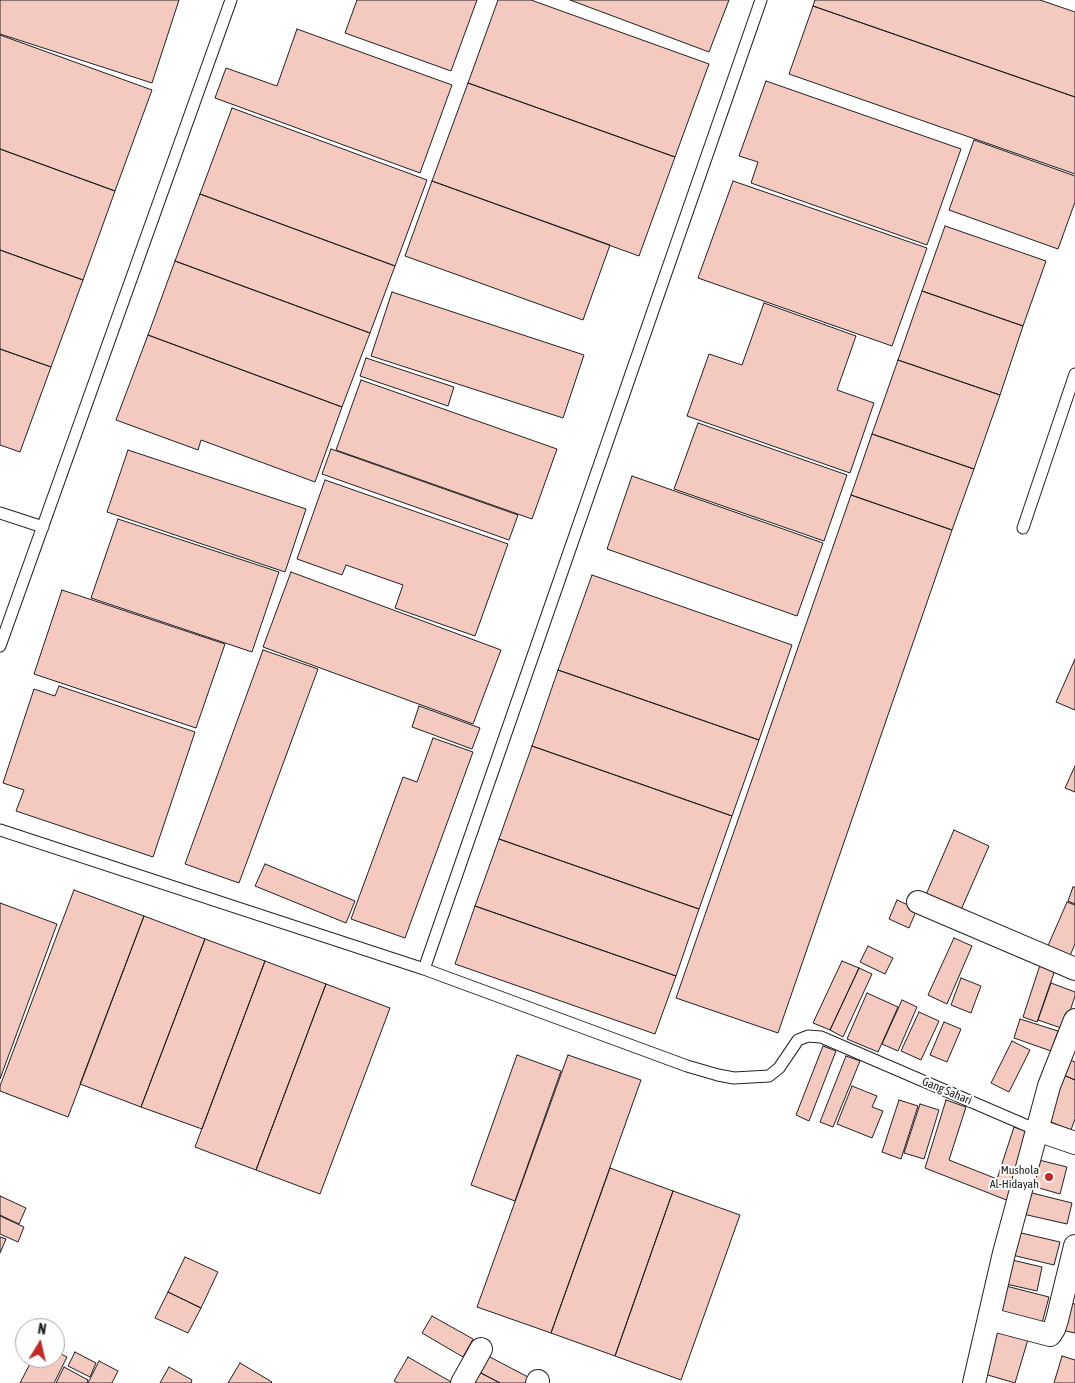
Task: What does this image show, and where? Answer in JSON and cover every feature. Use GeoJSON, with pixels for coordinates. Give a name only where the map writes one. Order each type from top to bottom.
{"type":"FeatureCollection","features":[{"type":"Feature","properties":{"kind":"street"},"geometry":{"type":"LineString","coordinates":[[918,902],[1075,969]]}},
{"type":"Feature","properties":{"kind":"street"},"geometry":{"type":"LineString","coordinates":[[974,1383],[1049,1086],[1075,1020]]}},
{"type":"Feature","properties":{"kind":"street","name":"Gang Sahari"},"geometry":{"type":"LineString","coordinates":[[1037,1130],[1075,1143]]}},
{"type":"Feature","properties":{"kind":"street"},"geometry":{"type":"LineString","coordinates":[[989,1319],[1050,1334],[1057,1320],[1075,1246]]}},
{"type":"Feature","properties":{"kind":"street"},"geometry":{"type":"LineString","coordinates":[[462,1383],[481,1350]]}},
{"type":"Feature","properties":{"kind":"lane"},"geometry":{"type":"LineString","coordinates":[[0,646],[231,0]]}},
{"type":"Feature","properties":{"kind":"lane"},"geometry":{"type":"LineString","coordinates":[[0,830],[424,969],[761,0]]}},
{"type":"Feature","properties":{"kind":"lane"},"geometry":{"type":"LineString","coordinates":[[1023,528],[1075,374]]}},
{"type":"Feature","properties":{"kind":"lane"},"geometry":{"type":"LineString","coordinates":[[0,514],[43,527]]}},
{"type":"Feature","properties":{"kind":"lane","name":"Gang Sahari"},"geometry":{"type":"LineString","coordinates":[[424,969],[688,1066],[734,1078],[769,1076],[779,1068],[798,1040],[808,1036],[821,1037],[1037,1130]]}},
{"type":"Feature","properties":{"kind":"building"},"geometry":{"type":"Polygon","coordinates":[[[0,0],[179,0],[152,83],[0,34],[0,0]]]}},
{"type":"Feature","properties":{"kind":"building"},"geometry":{"type":"Polygon","coordinates":[[[357,0],[477,0],[451,71],[345,33],[357,0]]]}},
{"type":"Feature","properties":{"kind":"building"},"geometry":{"type":"Polygon","coordinates":[[[498,0],[531,0],[709,64],[675,157],[468,83],[498,0]]]}},
{"type":"Feature","properties":{"kind":"building"},"geometry":{"type":"Polygon","coordinates":[[[570,0],[729,0],[709,52],[570,0]]]}},
{"type":"Feature","properties":{"kind":"building"},"geometry":{"type":"Polygon","coordinates":[[[815,0],[1040,0],[1075,12],[1075,97],[813,6],[815,0]]]}},
{"type":"Feature","properties":{"kind":"building"},"geometry":{"type":"Polygon","coordinates":[[[813,6],[1075,97],[1075,174],[789,74],[813,6]]]}},
{"type":"Feature","properties":{"kind":"building"},"geometry":{"type":"Polygon","coordinates":[[[297,29],[452,85],[420,173],[215,98],[226,68],[277,86],[297,29]]]}},
{"type":"Feature","properties":{"kind":"building"},"geometry":{"type":"Polygon","coordinates":[[[0,35],[152,90],[115,191],[0,149],[0,35]]]}},
{"type":"Feature","properties":{"kind":"building"},"geometry":{"type":"Polygon","coordinates":[[[766,81],[961,149],[927,245],[751,183],[758,162],[739,156],[766,81]]]}},
{"type":"Feature","properties":{"kind":"building"},"geometry":{"type":"Polygon","coordinates":[[[468,83],[675,157],[639,256],[432,181],[468,83]]]}},
{"type":"Feature","properties":{"kind":"building"},"geometry":{"type":"Polygon","coordinates":[[[232,108],[427,180],[395,266],[200,194],[232,108]]]}},
{"type":"Feature","properties":{"kind":"building"},"geometry":{"type":"Polygon","coordinates":[[[974,140],[1075,176],[1075,202],[1058,249],[949,210],[974,140]]]}},
{"type":"Feature","properties":{"kind":"building"},"geometry":{"type":"Polygon","coordinates":[[[0,149],[115,191],[83,280],[0,250],[0,149]]]}},
{"type":"Feature","properties":{"kind":"building"},"geometry":{"type":"Polygon","coordinates":[[[432,181],[610,245],[583,320],[405,256],[432,181]]]}},
{"type":"Feature","properties":{"kind":"building"},"geometry":{"type":"Polygon","coordinates":[[[733,181],[927,248],[892,346],[698,278],[733,181]]]}},
{"type":"Feature","properties":{"kind":"building"},"geometry":{"type":"Polygon","coordinates":[[[200,194],[395,266],[370,333],[175,261],[200,194]]]}},
{"type":"Feature","properties":{"kind":"building"},"geometry":{"type":"Polygon","coordinates":[[[945,226],[1046,261],[1023,326],[922,291],[945,226]]]}},
{"type":"Feature","properties":{"kind":"building"},"geometry":{"type":"Polygon","coordinates":[[[0,250],[83,280],[51,367],[0,349],[0,250]]]}},
{"type":"Feature","properties":{"kind":"building"},"geometry":{"type":"Polygon","coordinates":[[[175,261],[370,333],[342,407],[148,335],[175,261]]]}},
{"type":"Feature","properties":{"kind":"building"},"geometry":{"type":"Polygon","coordinates":[[[922,291],[1023,326],[1000,395],[898,360],[922,291]]]}},
{"type":"Feature","properties":{"kind":"building"},"geometry":{"type":"Polygon","coordinates":[[[392,292],[584,355],[563,418],[371,356],[392,292]]]}},
{"type":"Feature","properties":{"kind":"building"},"geometry":{"type":"Polygon","coordinates":[[[764,303],[856,336],[837,390],[874,403],[850,473],[687,416],[709,354],[742,365],[764,303]]]}},
{"type":"Feature","properties":{"kind":"building"},"geometry":{"type":"Polygon","coordinates":[[[148,335],[342,407],[315,482],[201,440],[198,450],[116,420],[148,335]]]}},
{"type":"Feature","properties":{"kind":"building"},"geometry":{"type":"Polygon","coordinates":[[[0,349],[51,367],[20,452],[0,445],[0,349]]]}},
{"type":"Feature","properties":{"kind":"building"},"geometry":{"type":"Polygon","coordinates":[[[366,358],[454,387],[448,406],[360,376],[366,358]]]}},
{"type":"Feature","properties":{"kind":"building"},"geometry":{"type":"Polygon","coordinates":[[[898,360],[1000,395],[974,469],[872,434],[898,360]]]}},
{"type":"Feature","properties":{"kind":"building"},"geometry":{"type":"Polygon","coordinates":[[[361,380],[557,449],[532,519],[336,450],[361,380]]]}},
{"type":"Feature","properties":{"kind":"building"},"geometry":{"type":"Polygon","coordinates":[[[698,423],[847,475],[824,541],[674,489],[698,423]]]}},
{"type":"Feature","properties":{"kind":"building"},"geometry":{"type":"Polygon","coordinates":[[[872,434],[974,469],[952,530],[851,495],[872,434]]]}},
{"type":"Feature","properties":{"kind":"building"},"geometry":{"type":"Polygon","coordinates":[[[331,449],[518,515],[509,540],[322,474],[331,449]]]}},
{"type":"Feature","properties":{"kind":"building"},"geometry":{"type":"Polygon","coordinates":[[[128,450],[306,509],[285,572],[107,512],[128,450]]]}},
{"type":"Feature","properties":{"kind":"building"},"geometry":{"type":"Polygon","coordinates":[[[632,476],[823,543],[797,616],[607,549],[632,476]]]}},
{"type":"Feature","properties":{"kind":"building"},"geometry":{"type":"Polygon","coordinates":[[[325,480],[508,544],[475,636],[395,608],[403,585],[346,565],[342,575],[297,559],[325,480]]]}},
{"type":"Feature","properties":{"kind":"building"},"geometry":{"type":"Polygon","coordinates":[[[851,495],[952,530],[778,1033],[676,998],[851,495]]]}},
{"type":"Feature","properties":{"kind":"building"},"geometry":{"type":"Polygon","coordinates":[[[118,519],[279,572],[252,652],[91,598],[118,519]]]}},
{"type":"Feature","properties":{"kind":"building"},"geometry":{"type":"Polygon","coordinates":[[[291,572],[501,650],[473,724],[263,647],[291,572]]]}},
{"type":"Feature","properties":{"kind":"building"},"geometry":{"type":"Polygon","coordinates":[[[592,575],[792,645],[759,740],[558,670],[592,575]]]}},
{"type":"Feature","properties":{"kind":"building"},"geometry":{"type":"Polygon","coordinates":[[[62,590],[225,644],[196,728],[34,674],[62,590]]]}},
{"type":"Feature","properties":{"kind":"building"},"geometry":{"type":"Polygon","coordinates":[[[263,650],[318,669],[239,883],[185,864],[263,650]]]}},
{"type":"Feature","properties":{"kind":"building"},"geometry":{"type":"Polygon","coordinates":[[[1075,659],[1075,710],[1056,702],[1075,659]]]}},
{"type":"Feature","properties":{"kind":"building"},"geometry":{"type":"Polygon","coordinates":[[[558,670],[759,740],[732,816],[532,746],[558,670]]]}},
{"type":"Feature","properties":{"kind":"building"},"geometry":{"type":"Polygon","coordinates":[[[59,686],[195,732],[153,857],[16,811],[24,790],[3,783],[34,689],[55,696],[59,686]]]}},
{"type":"Feature","properties":{"kind":"building"},"geometry":{"type":"Polygon","coordinates":[[[419,706],[480,728],[472,749],[412,727],[419,706]]]}},
{"type":"Feature","properties":{"kind":"building"},"geometry":{"type":"Polygon","coordinates":[[[433,738],[473,752],[405,938],[351,919],[403,777],[417,782],[433,738]]]}},
{"type":"Feature","properties":{"kind":"building"},"geometry":{"type":"Polygon","coordinates":[[[532,746],[732,816],[699,909],[499,839],[532,746]]]}},
{"type":"Feature","properties":{"kind":"building"},"geometry":{"type":"Polygon","coordinates":[[[1075,766],[1075,792],[1065,788],[1075,766]]]}},
{"type":"Feature","properties":{"kind":"building"},"geometry":{"type":"Polygon","coordinates":[[[954,830],[989,846],[960,912],[925,897],[954,830]]]}},
{"type":"Feature","properties":{"kind":"building"},"geometry":{"type":"Polygon","coordinates":[[[499,839],[699,909],[676,976],[475,906],[499,839]]]}},
{"type":"Feature","properties":{"kind":"building"},"geometry":{"type":"Polygon","coordinates":[[[265,864],[355,901],[346,923],[255,886],[265,864]]]}},
{"type":"Feature","properties":{"kind":"building"},"geometry":{"type":"Polygon","coordinates":[[[1073,887],[1075,887],[1075,904],[1068,901],[1073,887]]]}},
{"type":"Feature","properties":{"kind":"building"},"geometry":{"type":"Polygon","coordinates":[[[74,890],[144,916],[68,1117],[0,1091],[0,1086],[74,890]]]}},
{"type":"Feature","properties":{"kind":"building"},"geometry":{"type":"Polygon","coordinates":[[[897,900],[917,909],[909,928],[889,919],[897,900]]]}},
{"type":"Feature","properties":{"kind":"building"},"geometry":{"type":"Polygon","coordinates":[[[1067,902],[1075,905],[1075,944],[1069,958],[1047,948],[1067,902]]]}},
{"type":"Feature","properties":{"kind":"building"},"geometry":{"type":"Polygon","coordinates":[[[0,903],[57,924],[0,1079],[0,903]]]}},
{"type":"Feature","properties":{"kind":"building"},"geometry":{"type":"Polygon","coordinates":[[[475,906],[676,976],[655,1034],[455,964],[475,906]]]}},
{"type":"Feature","properties":{"kind":"building"},"geometry":{"type":"Polygon","coordinates":[[[144,916],[205,939],[141,1107],[80,1084],[144,916]]]}},
{"type":"Feature","properties":{"kind":"building"},"geometry":{"type":"Polygon","coordinates":[[[954,938],[972,946],[947,1004],[928,995],[954,938]]]}},
{"type":"Feature","properties":{"kind":"building"},"geometry":{"type":"Polygon","coordinates":[[[205,939],[265,961],[202,1129],[141,1107],[205,939]]]}},
{"type":"Feature","properties":{"kind":"building"},"geometry":{"type":"Polygon","coordinates":[[[868,946],[893,958],[885,974],[860,962],[868,946]]]}},
{"type":"Feature","properties":{"kind":"building"},"geometry":{"type":"Polygon","coordinates":[[[265,961],[326,984],[256,1170],[195,1147],[265,961]]]}},
{"type":"Feature","properties":{"kind":"building"},"geometry":{"type":"Polygon","coordinates":[[[842,961],[859,968],[830,1030],[813,1023],[842,961]]]}},
{"type":"Feature","properties":{"kind":"building"},"geometry":{"type":"Polygon","coordinates":[[[1041,962],[1056,967],[1037,1022],[1023,1017],[1041,962]]]}},
{"type":"Feature","properties":{"kind":"building"},"geometry":{"type":"Polygon","coordinates":[[[859,968],[872,974],[843,1037],[830,1030],[859,968]]]}},
{"type":"Feature","properties":{"kind":"building"},"geometry":{"type":"Polygon","coordinates":[[[961,978],[981,986],[971,1013],[951,1005],[961,978]]]}},
{"type":"Feature","properties":{"kind":"building"},"geometry":{"type":"Polygon","coordinates":[[[1051,983],[1075,992],[1064,1029],[1038,1020],[1051,983]]]}},
{"type":"Feature","properties":{"kind":"building"},"geometry":{"type":"Polygon","coordinates":[[[326,984],[390,1008],[320,1194],[256,1170],[326,984]]]}},
{"type":"Feature","properties":{"kind":"building"},"geometry":{"type":"Polygon","coordinates":[[[867,993],[898,1007],[878,1052],[847,1039],[867,993]]]}},
{"type":"Feature","properties":{"kind":"building"},"geometry":{"type":"Polygon","coordinates":[[[902,1000],[917,1007],[898,1051],[882,1044],[902,1000]]]}},
{"type":"Feature","properties":{"kind":"building"},"geometry":{"type":"Polygon","coordinates":[[[919,1012],[939,1021],[921,1060],[901,1051],[919,1012]]]}},
{"type":"Feature","properties":{"kind":"building"},"geometry":{"type":"Polygon","coordinates":[[[1020,1019],[1058,1031],[1051,1051],[1014,1038],[1020,1019]]]}},
{"type":"Feature","properties":{"kind":"building"},"geometry":{"type":"Polygon","coordinates":[[[944,1022],[961,1029],[947,1062],[930,1055],[944,1022]]]}},
{"type":"Feature","properties":{"kind":"building"},"geometry":{"type":"Polygon","coordinates":[[[1012,1041],[1030,1050],[1009,1092],[991,1083],[1012,1041]]]}},
{"type":"Feature","properties":{"kind":"building"},"geometry":{"type":"Polygon","coordinates":[[[823,1046],[836,1051],[809,1121],[796,1115],[823,1046]]]}},
{"type":"Feature","properties":{"kind":"building"},"geometry":{"type":"Polygon","coordinates":[[[517,1055],[561,1071],[515,1201],[471,1185],[517,1055]]]}},
{"type":"Feature","properties":{"kind":"building"},"geometry":{"type":"Polygon","coordinates":[[[568,1055],[641,1080],[551,1333],[477,1307],[568,1055]]]}},
{"type":"Feature","properties":{"kind":"building"},"geometry":{"type":"Polygon","coordinates":[[[846,1056],[860,1061],[833,1127],[820,1122],[846,1056]]]}},
{"type":"Feature","properties":{"kind":"building"},"geometry":{"type":"Polygon","coordinates":[[[1065,1058],[1075,1062],[1075,1080],[1059,1073],[1065,1058]]]}},
{"type":"Feature","properties":{"kind":"building"},"geometry":{"type":"Polygon","coordinates":[[[1059,1073],[1075,1080],[1075,1119],[1071,1130],[1041,1118],[1059,1073]]]}},
{"type":"Feature","properties":{"kind":"building"},"geometry":{"type":"Polygon","coordinates":[[[852,1086],[877,1096],[872,1107],[883,1111],[872,1138],[837,1124],[852,1086]]]}},
{"type":"Feature","properties":{"kind":"building"},"geometry":{"type":"Polygon","coordinates":[[[899,1100],[918,1106],[901,1159],[882,1152],[899,1100]]]}},
{"type":"Feature","properties":{"kind":"building"},"geometry":{"type":"Polygon","coordinates":[[[946,1100],[966,1107],[949,1160],[997,1179],[1014,1127],[1031,1133],[1009,1201],[925,1168],[946,1100]]]}},
{"type":"Feature","properties":{"kind":"building"},"geometry":{"type":"Polygon","coordinates":[[[920,1104],[939,1110],[924,1159],[904,1153],[920,1104]]]}},
{"type":"Feature","properties":{"kind":"building","name":"Mushola Al-Hidayah"},"geometry":{"type":"Polygon","coordinates":[[[1039,1160],[1067,1167],[1060,1194],[1032,1186],[1039,1160]]]}},
{"type":"Feature","properties":{"kind":"building"},"geometry":{"type":"Polygon","coordinates":[[[610,1168],[673,1191],[615,1356],[551,1333],[610,1168]]]}},
{"type":"Feature","properties":{"kind":"building"},"geometry":{"type":"Polygon","coordinates":[[[673,1191],[740,1215],[681,1380],[615,1356],[673,1191]]]}},
{"type":"Feature","properties":{"kind":"building"},"geometry":{"type":"Polygon","coordinates":[[[1028,1192],[1072,1203],[1067,1224],[1023,1214],[1028,1192]]]}},
{"type":"Feature","properties":{"kind":"building"},"geometry":{"type":"Polygon","coordinates":[[[0,1196],[26,1208],[19,1224],[0,1215],[0,1196]]]}},
{"type":"Feature","properties":{"kind":"building"},"geometry":{"type":"Polygon","coordinates":[[[0,1216],[24,1227],[18,1242],[0,1234],[0,1216]]]}},
{"type":"Feature","properties":{"kind":"building"},"geometry":{"type":"Polygon","coordinates":[[[1017,1232],[1060,1242],[1054,1265],[1012,1255],[1017,1232]]]}},
{"type":"Feature","properties":{"kind":"building"},"geometry":{"type":"Polygon","coordinates":[[[0,1237],[6,1239],[0,1253],[0,1237]]]}},
{"type":"Feature","properties":{"kind":"building"},"geometry":{"type":"Polygon","coordinates":[[[185,1257],[218,1272],[201,1308],[168,1292],[185,1257]]]}},
{"type":"Feature","properties":{"kind":"building"},"geometry":{"type":"Polygon","coordinates":[[[1012,1260],[1042,1267],[1037,1291],[1006,1284],[1012,1260]]]}},
{"type":"Feature","properties":{"kind":"building"},"geometry":{"type":"Polygon","coordinates":[[[1006,1286],[1049,1297],[1042,1323],[1000,1312],[1006,1286]]]}},
{"type":"Feature","properties":{"kind":"building"},"geometry":{"type":"Polygon","coordinates":[[[168,1292],[201,1308],[188,1333],[155,1318],[168,1292]]]}},
{"type":"Feature","properties":{"kind":"building"},"geometry":{"type":"Polygon","coordinates":[[[1067,1302],[1075,1304],[1075,1333],[1061,1330],[1067,1302]]]}},
{"type":"Feature","properties":{"kind":"building"},"geometry":{"type":"Polygon","coordinates":[[[432,1316],[473,1339],[463,1357],[422,1333],[432,1316]]]}},
{"type":"Feature","properties":{"kind":"building"},"geometry":{"type":"Polygon","coordinates":[[[994,1326],[1029,1336],[1015,1383],[981,1373],[994,1326]]]}},
{"type":"Feature","properties":{"kind":"building"},"geometry":{"type":"Polygon","coordinates":[[[75,1352],[96,1363],[90,1377],[68,1366],[75,1352]]]}},
{"type":"Feature","properties":{"kind":"building"},"geometry":{"type":"Polygon","coordinates":[[[488,1356],[530,1378],[527,1383],[500,1383],[479,1372],[488,1356]]]}},
{"type":"Feature","properties":{"kind":"building"},"geometry":{"type":"Polygon","coordinates":[[[1062,1356],[1075,1360],[1075,1383],[1054,1383],[1062,1356]]]}},
{"type":"Feature","properties":{"kind":"building"},"geometry":{"type":"Polygon","coordinates":[[[408,1357],[453,1383],[398,1383],[394,1381],[408,1357]]]}},
{"type":"Feature","properties":{"kind":"building"},"geometry":{"type":"Polygon","coordinates":[[[99,1361],[118,1371],[112,1383],[88,1383],[99,1361]]]}},
{"type":"Feature","properties":{"kind":"building"},"geometry":{"type":"Polygon","coordinates":[[[240,1363],[272,1382],[228,1383],[240,1363]]]}},
{"type":"Feature","properties":{"kind":"building"},"geometry":{"type":"Polygon","coordinates":[[[169,1367],[192,1380],[191,1383],[160,1383],[169,1367]]]}},
{"type":"Feature","properties":{"kind":"building"},"geometry":{"type":"Polygon","coordinates":[[[28,1368],[62,1368],[54,1383],[20,1383],[28,1368]]]}},
{"type":"Feature","properties":{"kind":"building"},"geometry":{"type":"Polygon","coordinates":[[[65,1368],[88,1380],[87,1383],[56,1383],[65,1368]]]}},
{"type":"Feature","properties":{"kind":"building"},"geometry":{"type":"Polygon","coordinates":[[[479,1372],[500,1383],[473,1383],[479,1372]]]}},
{"type":"Feature","properties":{"kind":"place","name":"Mushola Al-Hidayah"},"geometry":{"type":"Point","coordinates":[1049,1177]}}]}
